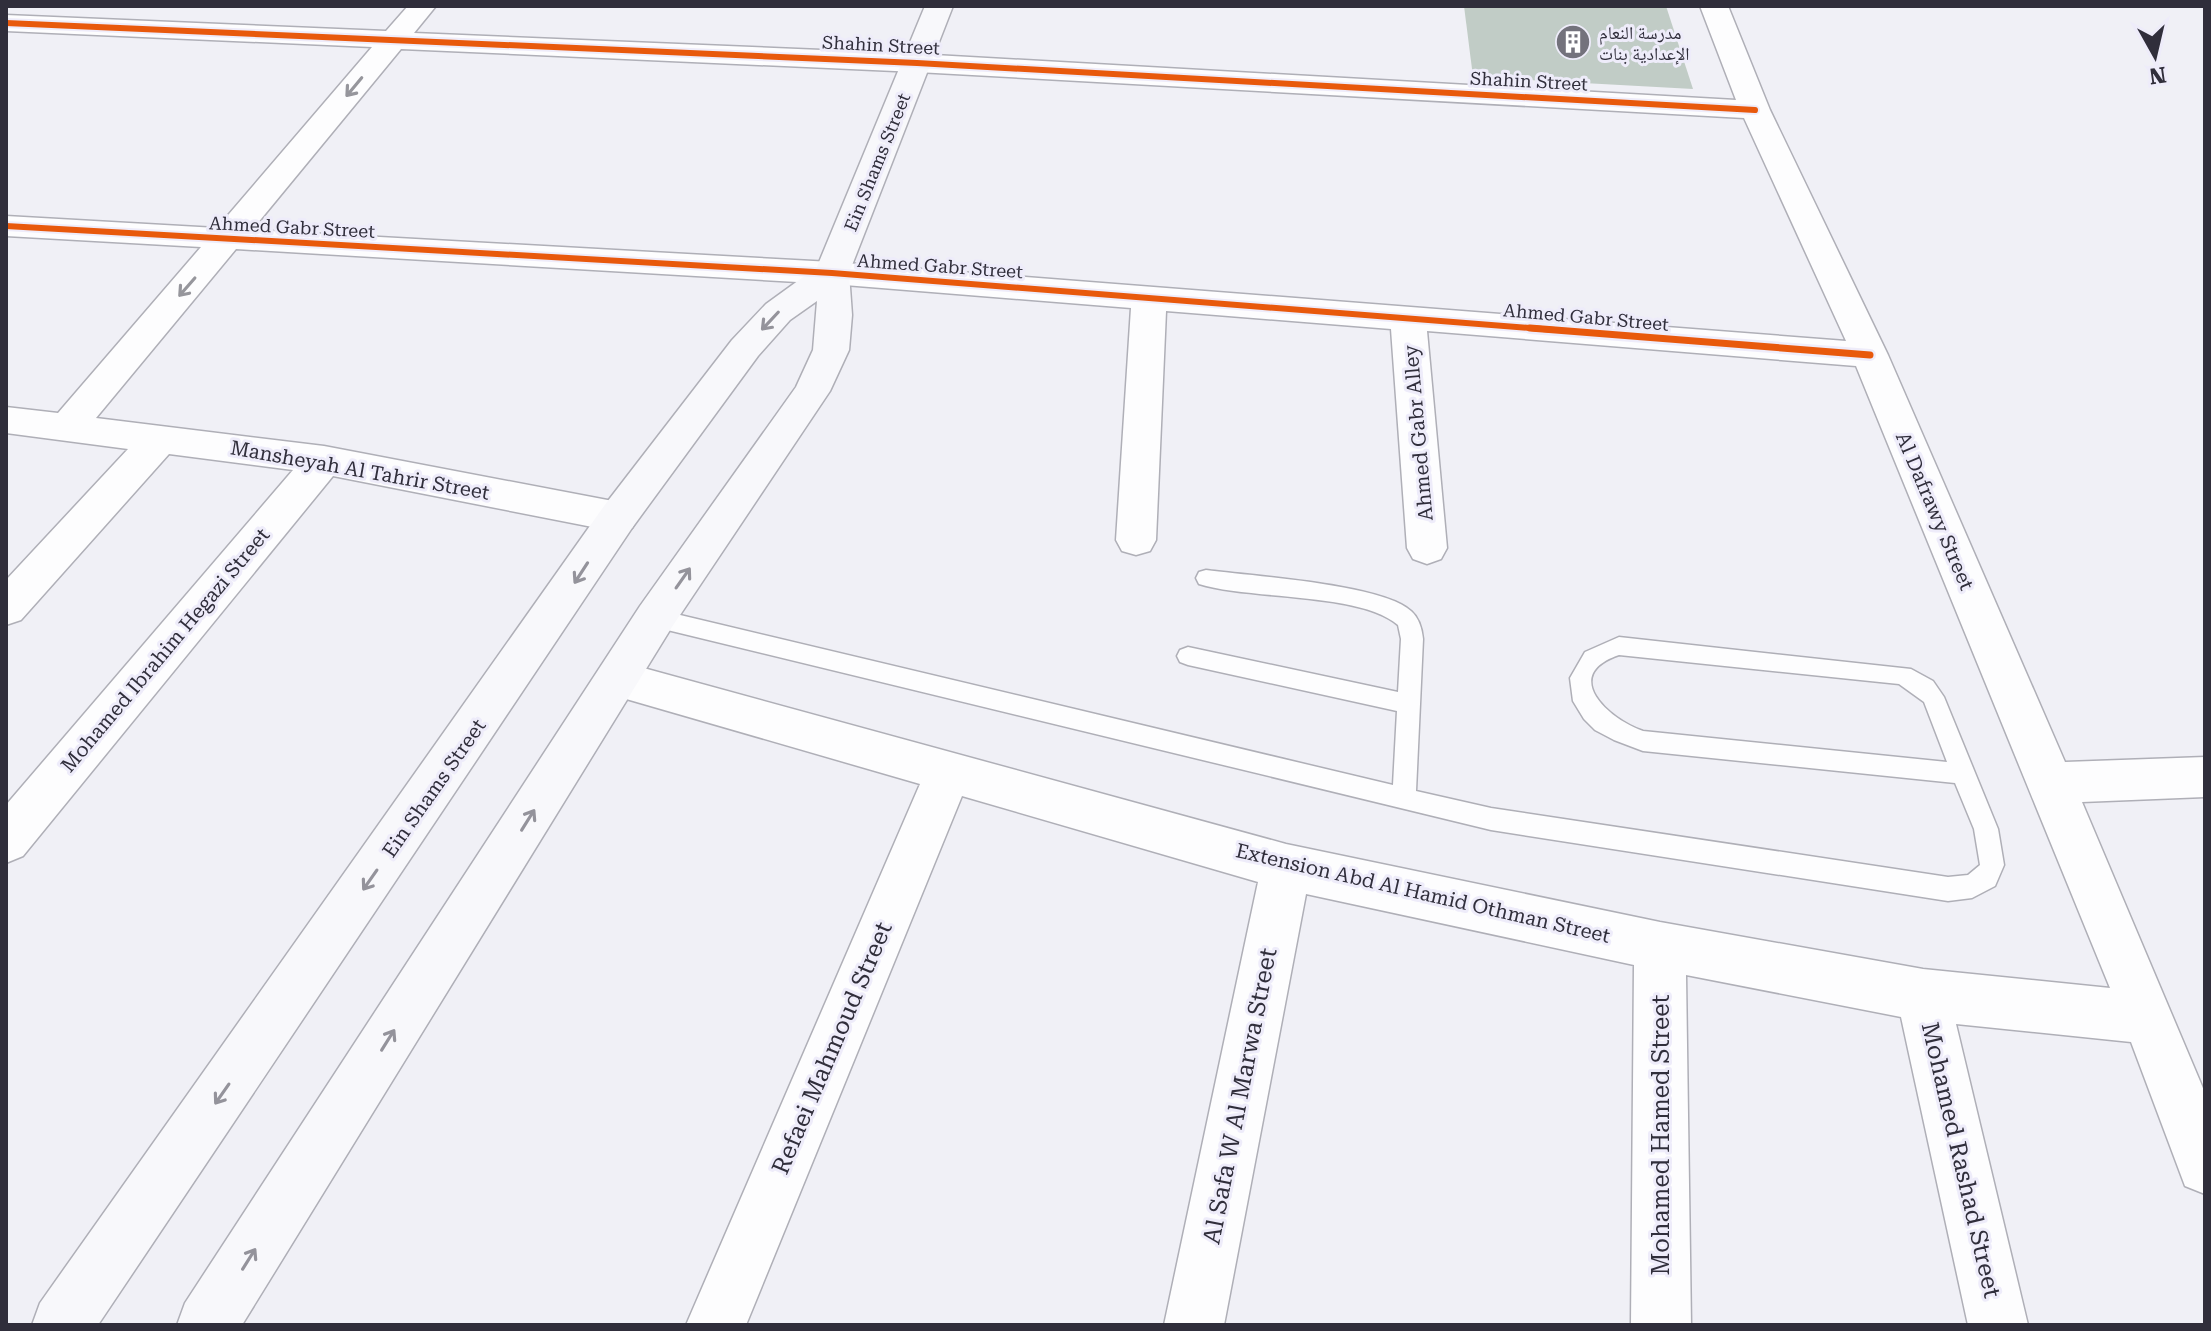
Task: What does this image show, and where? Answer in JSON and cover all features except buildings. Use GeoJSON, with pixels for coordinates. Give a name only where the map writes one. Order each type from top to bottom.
{"type":"FeatureCollection","features":[{"type":"Feature","properties":{"kind":"main road","name":"Ein Shams Street"},"geometry":{"type":"LineString","coordinates":[[207,1325],[655,618],[812,391],[831,350],[835,315],[832,273],[939,6]]}},
{"type":"Feature","properties":{"kind":"main road","name":"Ein Shams Street"},"geometry":{"type":"LineString","coordinates":[[62,1325],[618,517],[745,348],[778,312],[832,273]]}},
{"type":"Feature","properties":{"kind":"street"},"geometry":{"type":"LineString","coordinates":[[67,428],[422,6]]}},
{"type":"Feature","properties":{"kind":"street","name":"Al Dafrawy Street"},"geometry":{"type":"LineString","coordinates":[[1714,6],[1755,110],[1870,355],[2149,1018],[2205,1166]]}},
{"type":"Feature","properties":{"kind":"street","name":"Shahin Street"},"geometry":{"type":"LineString","coordinates":[[6,23],[917,63],[1755,110]]}},
{"type":"Feature","properties":{"kind":"street","name":"Ahmed Gabr Street"},"geometry":{"type":"LineString","coordinates":[[7,228],[832,273],[1870,355]]}},
{"type":"Feature","properties":{"kind":"street"},"geometry":{"type":"LineString","coordinates":[[1136,540],[1149,298]]}},
{"type":"Feature","properties":{"kind":"street","name":"Ahmed Gabr Alley"},"geometry":{"type":"LineString","coordinates":[[1408,319],[1427,548]]}},
{"type":"Feature","properties":{"kind":"street","name":"Mansheyah Al Tahrir Street"},"geometry":{"type":"LineString","coordinates":[[6,420],[324,460],[618,517]]}},
{"type":"Feature","properties":{"kind":"street"},"geometry":{"type":"LineString","coordinates":[[6,608],[160,439]]}},
{"type":"Feature","properties":{"kind":"street","name":"Mohamed Ibrahim Hegazi Street"},"geometry":{"type":"LineString","coordinates":[[6,841],[324,460]]}},
{"type":"Feature","properties":{"kind":"street","name":"Extension Abd Al Hamid Othman Street"},"geometry":{"type":"LineString","coordinates":[[618,679],[1286,867],[1660,946],[1923,995],[2149,1018]]}},
{"type":"Feature","properties":{"kind":"street","name":"Refaei Mahmoud Street"},"geometry":{"type":"LineString","coordinates":[[716,1325],[949,770]]}},
{"type":"Feature","properties":{"kind":"street"},"geometry":{"type":"LineString","coordinates":[[2049,783],[2205,777]]}},
{"type":"Feature","properties":{"kind":"street","name":"Al Safa W Al Marwa Street"},"geometry":{"type":"LineString","coordinates":[[1194,1325],[1286,867]]}},
{"type":"Feature","properties":{"kind":"street","name":"Mohamed Hamed Street"},"geometry":{"type":"LineString","coordinates":[[1660,946],[1661,1325]]}},
{"type":"Feature","properties":{"kind":"street","name":"Mohamed Rashad Street"},"geometry":{"type":"LineString","coordinates":[[1923,995],[1998,1325]]}},
{"type":"Feature","properties":{"kind":"lane"},"geometry":{"type":"LineString","coordinates":[[1206,578],[1376,604],[1403,615],[1411,627],[1412,639],[1404,799]]}},
{"type":"Feature","properties":{"kind":"lane"},"geometry":{"type":"LineString","coordinates":[[655,618],[1491,819],[1965,890],[1980,886],[1990,877],[1994,864],[1993,850],[1933,697],[1925,688],[1903,675],[1619,646],[1601,650],[1588,660],[1581,674],[1581,690],[1602,723],[1621,734],[1643,741],[1963,774]]}},
{"type":"Feature","properties":{"kind":"lane"},"geometry":{"type":"LineString","coordinates":[[1188,656],[1409,704]]}},
{"type":"Feature","properties":{"kind":"cycle path"},"geometry":{"type":"LineString","coordinates":[[6,23],[917,63],[1755,110]]}},
{"type":"Feature","properties":{"kind":"cycle path"},"geometry":{"type":"LineString","coordinates":[[6,226],[832,273],[1870,355]]}},
{"type":"Feature","properties":{"kind":"place","name":"مدرسة النعام الإعدادية بنات"},"geometry":{"type":"Point","coordinates":[1573,42]}}]}
